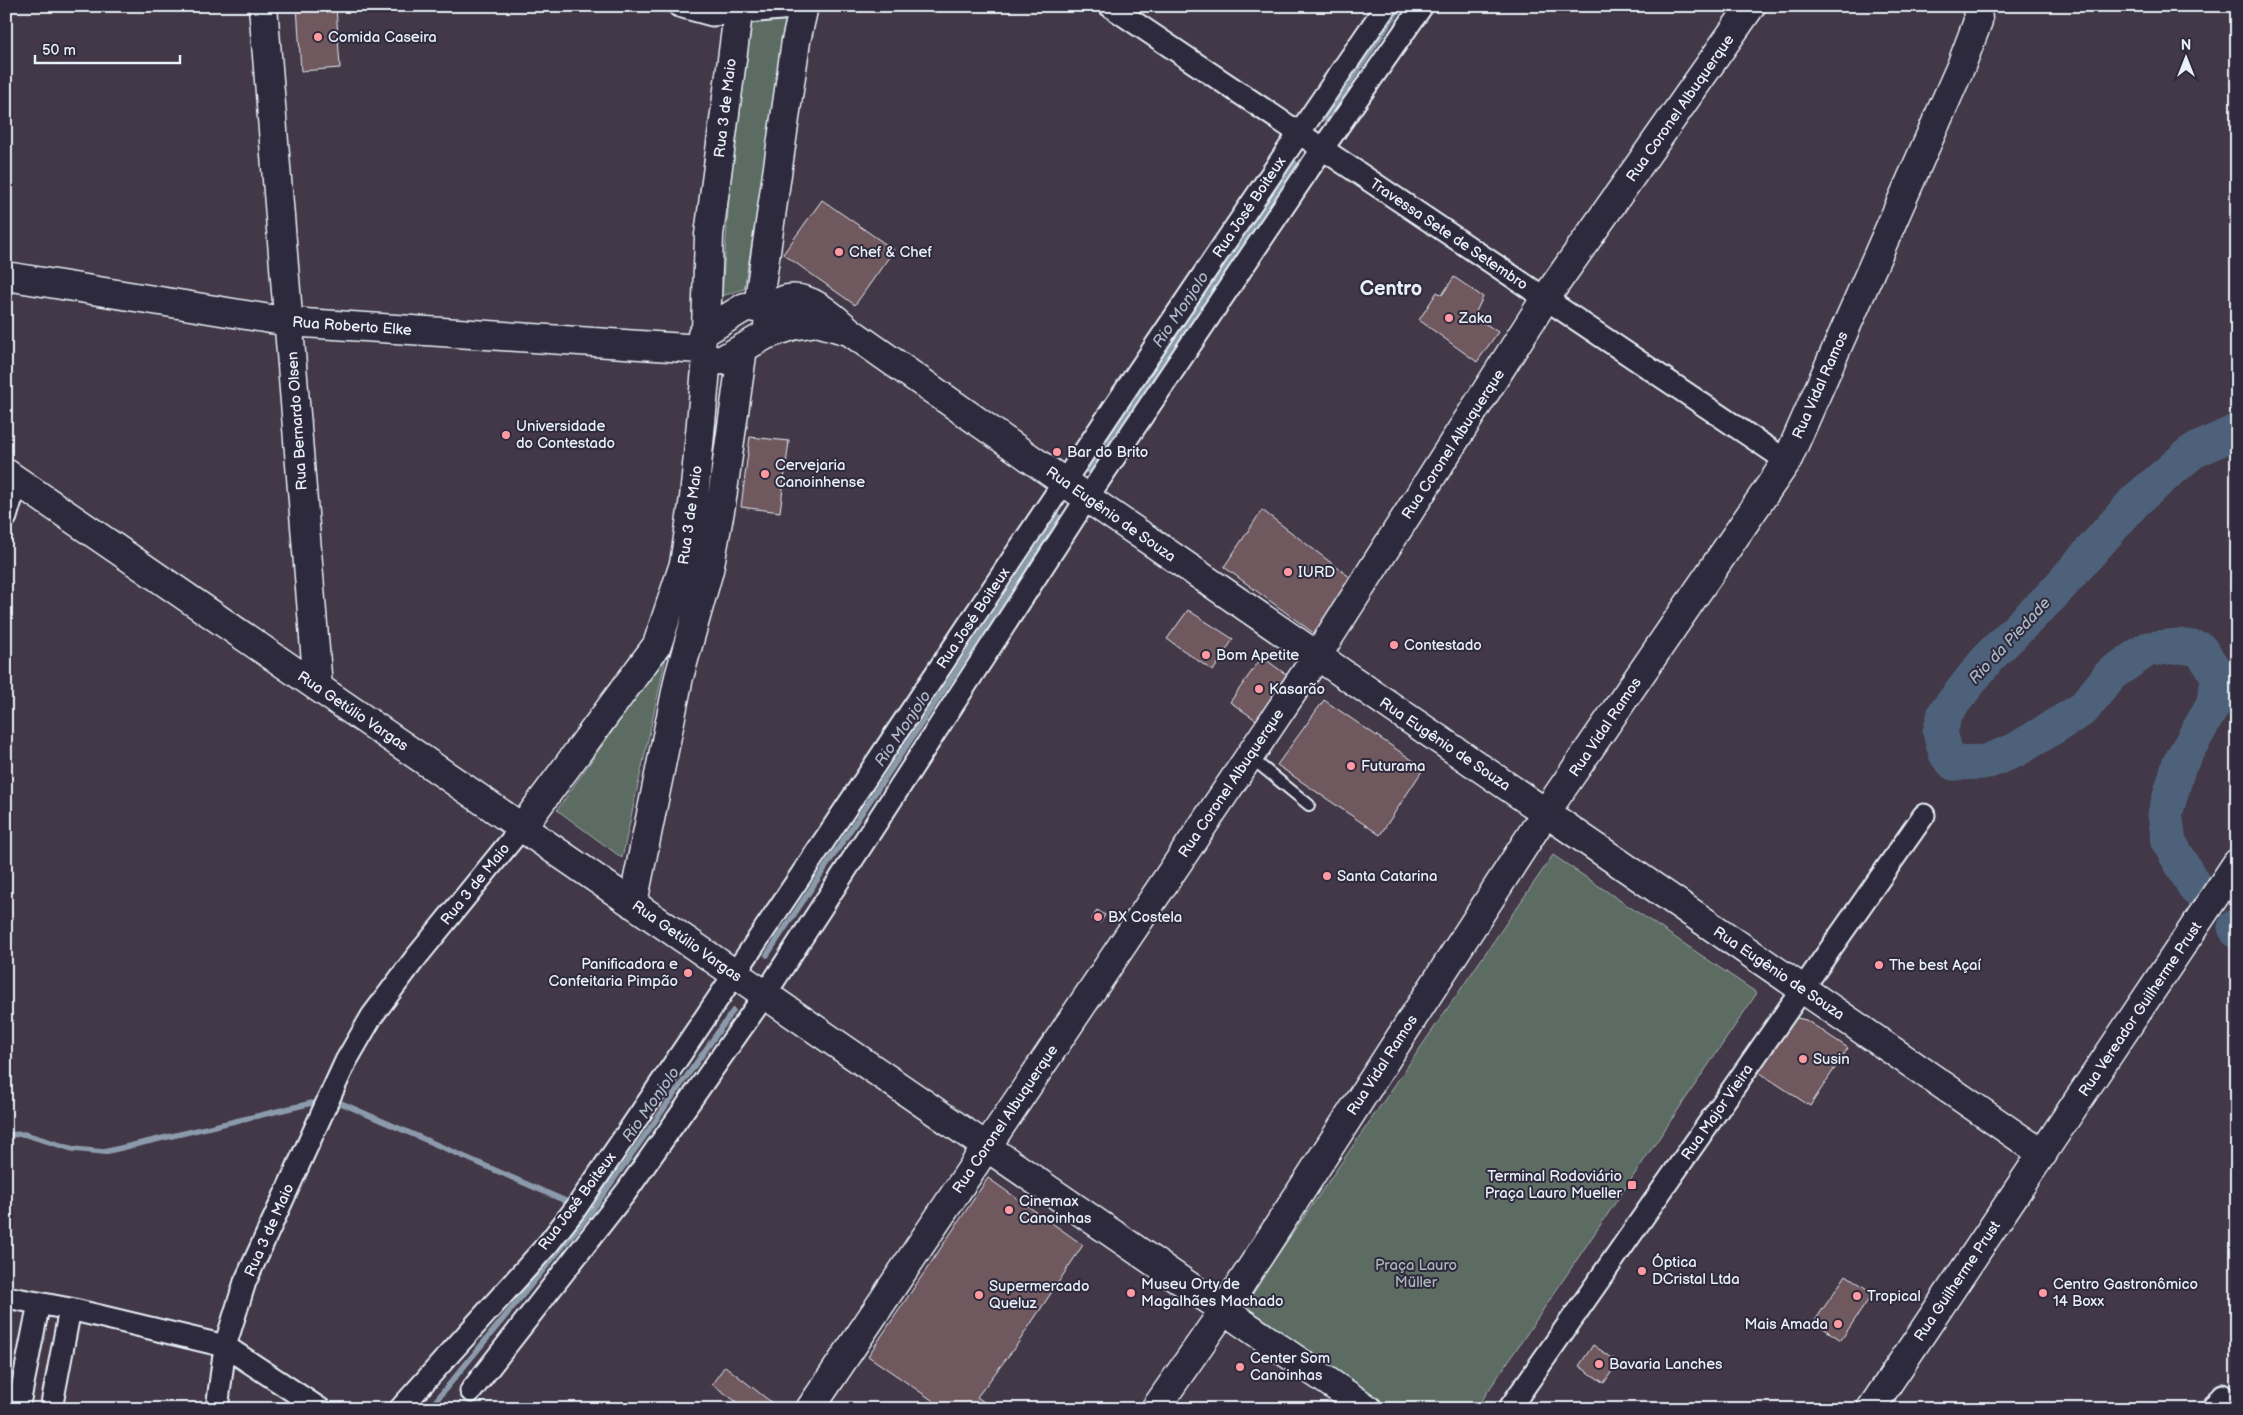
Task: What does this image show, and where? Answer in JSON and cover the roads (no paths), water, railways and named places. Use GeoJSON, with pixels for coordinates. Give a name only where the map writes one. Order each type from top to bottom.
{"type":"FeatureCollection","features":[{"type":"Feature","properties":{"kind":"street","name":"Rua Bernardo Olsen"},"geometry":{"type":"LineString","coordinates":[[263,6],[318,687]]}},
{"type":"Feature","properties":{"kind":"street"},"geometry":{"type":"LineString","coordinates":[[679,6],[712,15],[737,10],[804,7],[796,41],[762,317],[745,307],[705,346]]}},
{"type":"Feature","properties":{"kind":"street","name":"Travessa Sete de Setembro"},"geometry":{"type":"LineString","coordinates":[[1110,6],[1787,460]]}},
{"type":"Feature","properties":{"kind":"street","name":"Rua José Boiteux"},"geometry":{"type":"LineString","coordinates":[[400,1409],[548,1244],[576,1208],[736,975],[1064,482],[1386,6]]}},
{"type":"Feature","properties":{"kind":"street","name":"Rua José Boiteux"},"geometry":{"type":"LineString","coordinates":[[471,1391],[626,1192],[764,996],[1087,498],[1323,148],[1422,6]]}},
{"type":"Feature","properties":{"kind":"street","name":"Rua Coronel Albuquerque"},"geometry":{"type":"LineString","coordinates":[[810,1409],[1317,656],[1546,300],[1751,6]]}},
{"type":"Feature","properties":{"kind":"street","name":"Rua Vidal Ramos"},"geometry":{"type":"LineString","coordinates":[[1155,1409],[1224,1310],[1546,812],[1787,460],[1961,66],[1978,21],[1978,6]]}},
{"type":"Feature","properties":{"kind":"street","name":"Rua 3 de Maio"},"geometry":{"type":"LineString","coordinates":[[217,1409],[225,1346],[245,1282],[346,1061],[372,1016],[414,960],[522,826],[657,645],[684,564],[699,441],[709,235],[737,10]]}},
{"type":"Feature","properties":{"kind":"street","name":"Rua Roberto Elke"},"geometry":{"type":"LineString","coordinates":[[6,276],[289,322],[705,346],[714,361],[722,360],[743,348],[762,317]]}},
{"type":"Feature","properties":{"kind":"street","name":"Rua Eugênio de Souza"},"geometry":{"type":"LineString","coordinates":[[762,317],[792,326],[817,322],[849,331],[1087,498],[2043,1154]]}},
{"type":"Feature","properties":{"kind":"street","name":"Rua 3 de Maio"},"geometry":{"type":"LineString","coordinates":[[633,903],[684,659],[709,570],[730,443],[743,348]]}},
{"type":"Feature","properties":{"kind":"street"},"geometry":{"type":"LineString","coordinates":[[699,441],[730,443]]}},
{"type":"Feature","properties":{"kind":"street"},"geometry":{"type":"LineString","coordinates":[[6,517],[12,477]]}},
{"type":"Feature","properties":{"kind":"street","name":"Rua Getúlio Vargas"},"geometry":{"type":"LineString","coordinates":[[12,477],[522,826],[764,996],[1368,1409]]}},
{"type":"Feature","properties":{"kind":"street"},"geometry":{"type":"LineString","coordinates":[[657,645],[684,659]]}},
{"type":"Feature","properties":{"kind":"street","name":"Rua Major Vieira"},"geometry":{"type":"LineString","coordinates":[[1509,1409],[1924,815]]}},
{"type":"Feature","properties":{"kind":"street","name":"Rua Vereador Guilherme Prust"},"geometry":{"type":"LineString","coordinates":[[2043,1154],[2237,864]]}},
{"type":"Feature","properties":{"kind":"street","name":"Rua Guilherme Prust"},"geometry":{"type":"LineString","coordinates":[[1871,1409],[2043,1154]]}},
{"type":"Feature","properties":{"kind":"street"},"geometry":{"type":"LineString","coordinates":[[6,1296],[70,1308],[225,1346],[320,1409]]}},
{"type":"Feature","properties":{"kind":"street"},"geometry":{"type":"LineString","coordinates":[[18,1409],[39,1303]]}},
{"type":"Feature","properties":{"kind":"street"},"geometry":{"type":"LineString","coordinates":[[51,1409],[70,1308]]}},
{"type":"Feature","properties":{"kind":"lane"},"geometry":{"type":"LineString","coordinates":[[1249,756],[1309,805]]}},
{"type":"Feature","properties":{"kind":"waterway","name":"Rio Monjolo"},"geometry":{"type":"LineString","coordinates":[[1325,119],[1401,6]]}},
{"type":"Feature","properties":{"kind":"waterway","name":"Rio Monjolo"},"geometry":{"type":"LineString","coordinates":[[1088,471],[1295,163]]}},
{"type":"Feature","properties":{"kind":"waterway","name":"Rio da Piedade"},"geometry":{"type":"LineString","coordinates":[[2196,889],[2169,842],[2165,814],[2179,765],[2213,705],[2219,677],[2200,649],[2180,646],[2148,649],[2111,674],[2083,709],[2016,750],[1986,762],[1954,763],[1946,754],[1940,732],[1945,713],[1989,657],[2053,594],[2136,500],[2192,452],[2237,431]]}},
{"type":"Feature","properties":{"kind":"waterway","name":"Rio Monjolo"},"geometry":{"type":"LineString","coordinates":[[767,955],[1059,517]]}},
{"type":"Feature","properties":{"kind":"waterway","name":"Rio da Piedade"},"geometry":{"type":"LineString","coordinates":[[2235,927],[2237,931]]}},
{"type":"Feature","properties":{"kind":"waterway","name":"Rio Monjolo"},"geometry":{"type":"LineString","coordinates":[[429,1409],[590,1213],[733,1011]]}},
{"type":"Feature","properties":{"kind":"waterway"},"geometry":{"type":"LineString","coordinates":[[6,1135],[24,1134],[73,1149],[104,1152],[312,1103]]}},
{"type":"Feature","properties":{"kind":"waterway"},"geometry":{"type":"LineString","coordinates":[[341,1103],[568,1202]]}},
{"type":"Feature","properties":{"kind":"place","name":"Comida Caseira"},"geometry":{"type":"Point","coordinates":[318,37]}},
{"type":"Feature","properties":{"kind":"place","name":"Chef & Chef"},"geometry":{"type":"Point","coordinates":[839,252]}},
{"type":"Feature","properties":{"kind":"place","name":"Zaka"},"geometry":{"type":"Point","coordinates":[1449,318]}},
{"type":"Feature","properties":{"kind":"place","name":"Universidade do Contestado"},"geometry":{"type":"Point","coordinates":[506,435]}},
{"type":"Feature","properties":{"kind":"place","name":"Bar do Brito"},"geometry":{"type":"Point","coordinates":[1057,452]}},
{"type":"Feature","properties":{"kind":"place","name":"Cervejaria Canoinhense"},"geometry":{"type":"Point","coordinates":[765,474]}},
{"type":"Feature","properties":{"kind":"place","name":"IURD"},"geometry":{"type":"Point","coordinates":[1288,572]}},
{"type":"Feature","properties":{"kind":"place","name":"Contestado"},"geometry":{"type":"Point","coordinates":[1394,645]}},
{"type":"Feature","properties":{"kind":"place","name":"Bom Apetite"},"geometry":{"type":"Point","coordinates":[1206,655]}},
{"type":"Feature","properties":{"kind":"place","name":"Kasarão"},"geometry":{"type":"Point","coordinates":[1259,689]}},
{"type":"Feature","properties":{"kind":"place","name":"Futurama"},"geometry":{"type":"Point","coordinates":[1351,766]}},
{"type":"Feature","properties":{"kind":"place","name":"Santa Catarina"},"geometry":{"type":"Point","coordinates":[1327,876]}},
{"type":"Feature","properties":{"kind":"place","name":"BX Costela"},"geometry":{"type":"Point","coordinates":[1098,917]}},
{"type":"Feature","properties":{"kind":"place","name":"The best Açaí"},"geometry":{"type":"Point","coordinates":[1879,965]}},
{"type":"Feature","properties":{"kind":"place","name":"Panificadora e Confeitaria Pimpão"},"geometry":{"type":"Point","coordinates":[688,973]}},
{"type":"Feature","properties":{"kind":"place","name":"Susin"},"geometry":{"type":"Point","coordinates":[1803,1059]}},
{"type":"Feature","properties":{"kind":"place","name":"Terminal Rodoviário Praça Lauro Mueller"},"geometry":{"type":"Point","coordinates":[1632,1185]}},
{"type":"Feature","properties":{"kind":"place","name":"Cinemax Canoinhas"},"geometry":{"type":"Point","coordinates":[1009,1210]}},
{"type":"Feature","properties":{"kind":"place","name":"Óptica DCristal Ltda"},"geometry":{"type":"Point","coordinates":[1642,1271]}},
{"type":"Feature","properties":{"kind":"place","name":"Museu Orty de Magalhães Machado"},"geometry":{"type":"Point","coordinates":[1131,1293]}},
{"type":"Feature","properties":{"kind":"place","name":"Centro Gastronômico 14 Boxx"},"geometry":{"type":"Point","coordinates":[2043,1293]}},
{"type":"Feature","properties":{"kind":"place","name":"Supermercado Queluz"},"geometry":{"type":"Point","coordinates":[979,1295]}},
{"type":"Feature","properties":{"kind":"place","name":"Tropical"},"geometry":{"type":"Point","coordinates":[1857,1296]}},
{"type":"Feature","properties":{"kind":"place","name":"Mais Amada"},"geometry":{"type":"Point","coordinates":[1838,1324]}},
{"type":"Feature","properties":{"kind":"place","name":"Bavaria Lanches"},"geometry":{"type":"Point","coordinates":[1599,1364]}},
{"type":"Feature","properties":{"kind":"place","name":"Center Som Canoinhas"},"geometry":{"type":"Point","coordinates":[1240,1367]}},
{"type":"Feature","properties":{"kind":"district","name":"Centro"},"geometry":{"type":"Point","coordinates":[1391,288]}},
{"type":"Feature","properties":{"kind":"park label","name":"Praça Lauro Müller"},"geometry":{"type":"Point","coordinates":[1416,1274]}}]}
